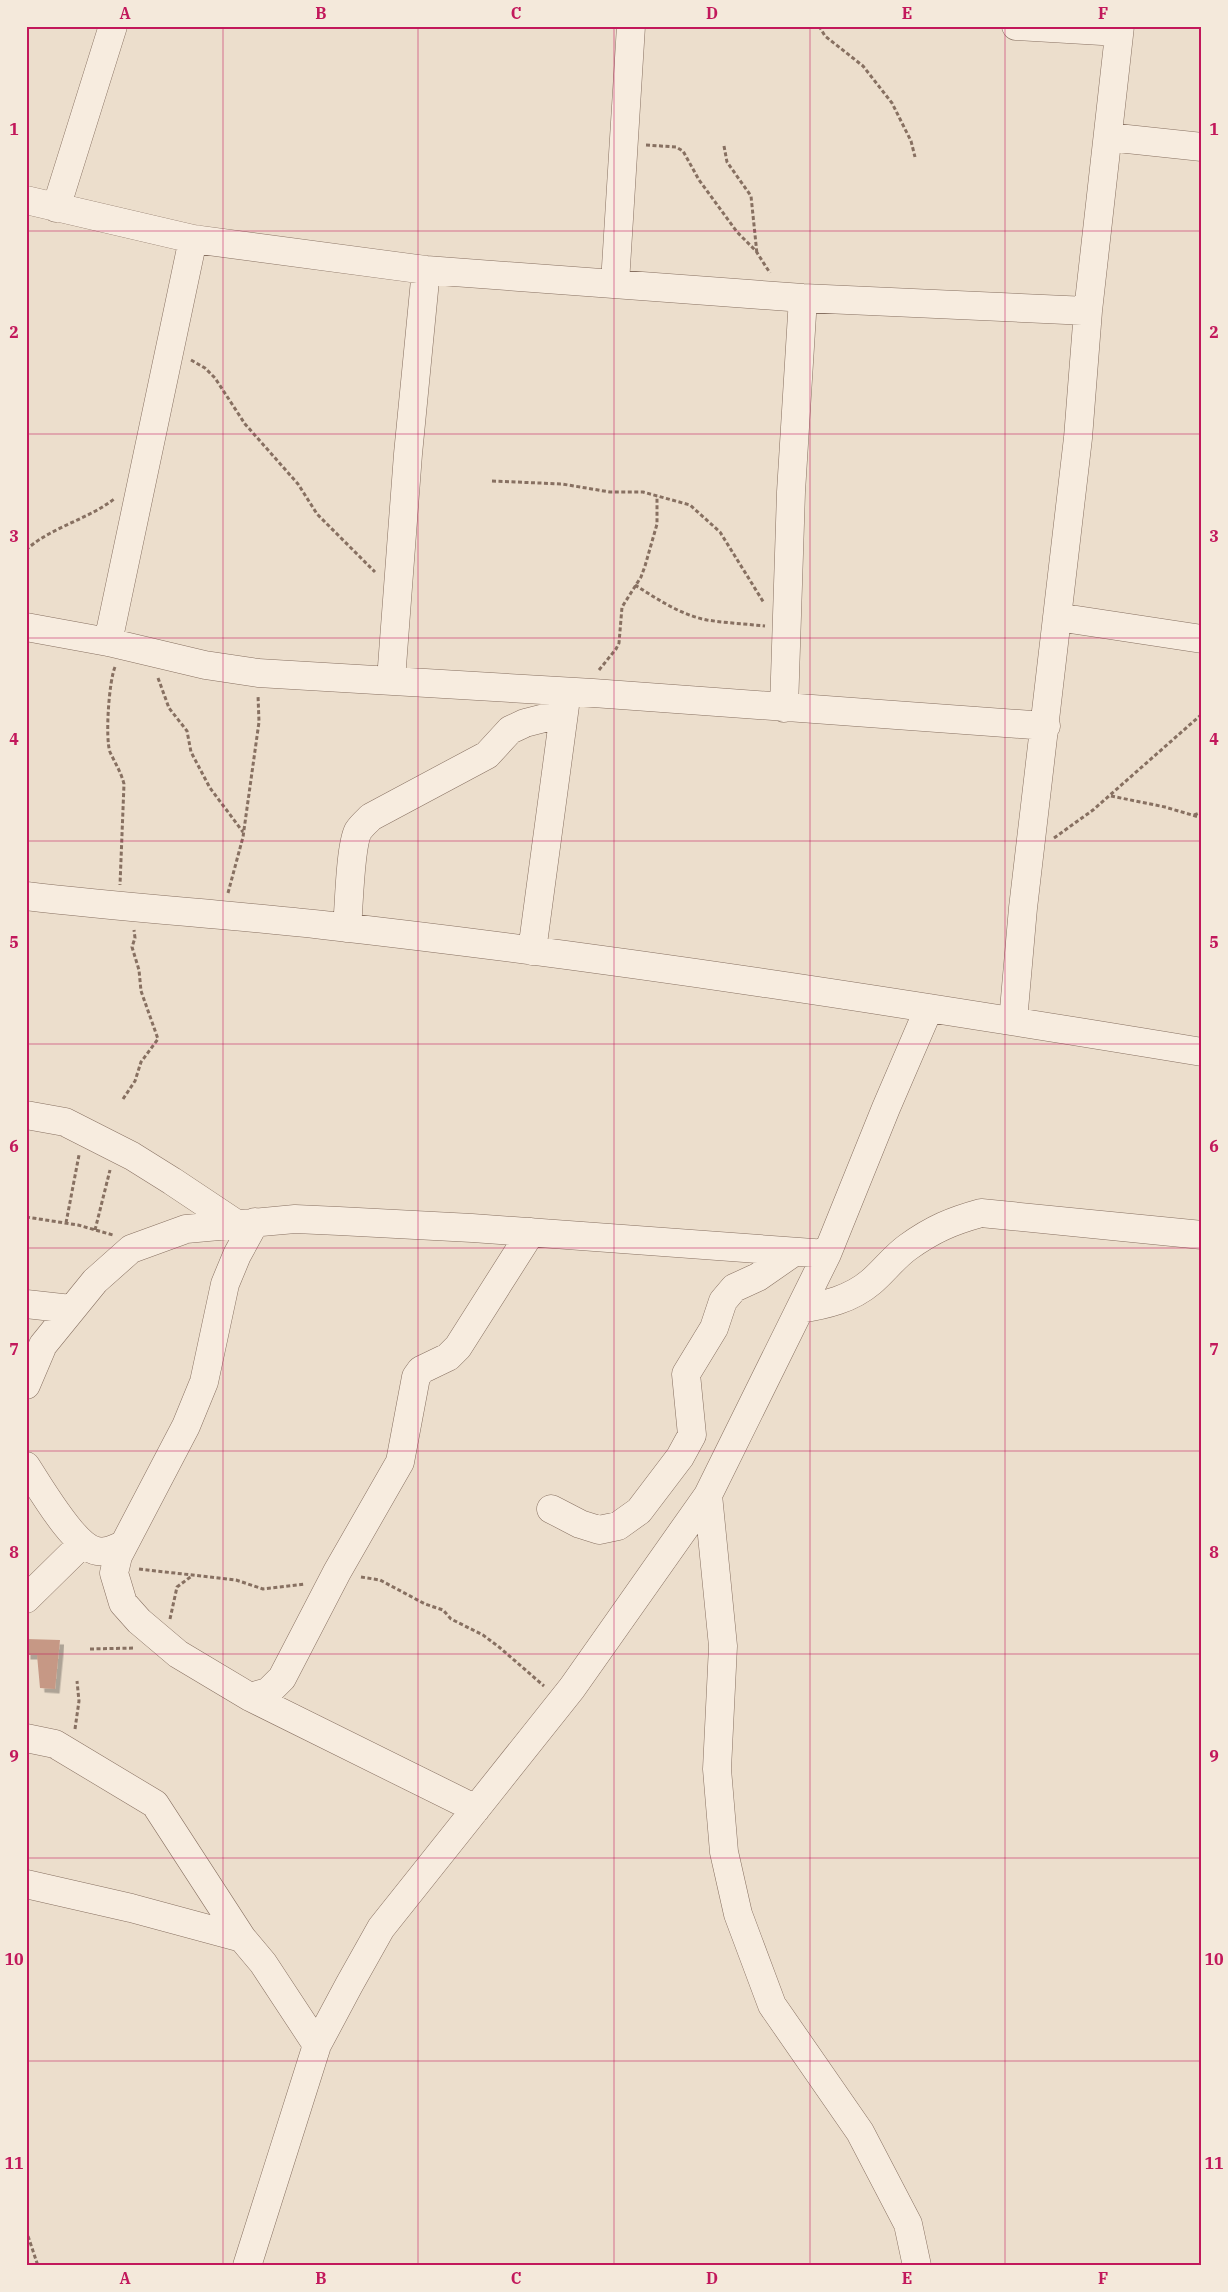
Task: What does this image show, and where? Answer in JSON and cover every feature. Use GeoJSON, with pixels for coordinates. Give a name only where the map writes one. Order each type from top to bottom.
{"type":"FeatureCollection","features":[{"type":"Feature","properties":{"kind":"street"},"geometry":{"type":"LineString","coordinates":[[56,208],[112,26]]}},
{"type":"Feature","properties":{"kind":"street"},"geometry":{"type":"LineString","coordinates":[[615,283],[631,26]]}},
{"type":"Feature","properties":{"kind":"street"},"geometry":{"type":"LineString","coordinates":[[1013,1021],[1046,726],[1056,617],[1078,438],[1088,311],[1120,29],[1016,26]]}},
{"type":"Feature","properties":{"kind":"street"},"geometry":{"type":"LineString","coordinates":[[1108,137],[1202,147]]}},
{"type":"Feature","properties":{"kind":"street"},"geometry":{"type":"LineString","coordinates":[[26,200],[192,239],[426,270],[792,297],[1088,311]]}},
{"type":"Feature","properties":{"kind":"street"},"geometry":{"type":"LineString","coordinates":[[123,646],[169,353],[192,239]]}},
{"type":"Feature","properties":{"kind":"street"},"geometry":{"type":"LineString","coordinates":[[391,680],[426,270]]}},
{"type":"Feature","properties":{"kind":"street"},"geometry":{"type":"LineString","coordinates":[[784,708],[791,492],[792,297]]}},
{"type":"Feature","properties":{"kind":"street"},"geometry":{"type":"LineString","coordinates":[[1056,617],[1202,639]]}},
{"type":"Feature","properties":{"kind":"street"},"geometry":{"type":"LineString","coordinates":[[26,627],[123,646],[205,665],[258,673],[391,680],[571,699],[784,708],[1046,726]]}},
{"type":"Feature","properties":{"kind":"street"},"geometry":{"type":"LineString","coordinates":[[347,928],[354,847],[358,832],[363,825],[372,817],[488,755],[510,730],[571,699]]}},
{"type":"Feature","properties":{"kind":"street"},"geometry":{"type":"LineString","coordinates":[[532,951],[571,699]]}},
{"type":"Feature","properties":{"kind":"street"},"geometry":{"type":"LineString","coordinates":[[27,898],[347,928],[532,951],[929,1008],[1202,1052]]}},
{"type":"Feature","properties":{"kind":"street"},"geometry":{"type":"LineString","coordinates":[[247,2266],[317,2046],[381,1928],[561,1702],[708,1495],[827,1254],[929,1008]]}},
{"type":"Feature","properties":{"kind":"street"},"geometry":{"type":"LineString","coordinates":[[26,1115],[66,1122],[172,1180],[245,1223]]}},
{"type":"Feature","properties":{"kind":"street"},"geometry":{"type":"LineString","coordinates":[[800,1309],[828,1305],[844,1299],[871,1282],[908,1247],[948,1222],[981,1213],[1202,1235]]}},
{"type":"Feature","properties":{"kind":"street"},"geometry":{"type":"LineString","coordinates":[[26,1385],[44,1345],[95,1281],[131,1249],[186,1228],[295,1219],[531,1232],[827,1254]]}},
{"type":"Feature","properties":{"kind":"street"},"geometry":{"type":"LineString","coordinates":[[245,1223],[237,1255],[225,1284],[204,1382],[186,1426],[120,1551],[114,1573],[123,1603],[157,1637],[178,1654],[250,1697],[476,1808]]}},
{"type":"Feature","properties":{"kind":"street"},"geometry":{"type":"LineString","coordinates":[[250,1697],[268,1692],[282,1678],[337,1572],[400,1462],[416,1377],[422,1370],[448,1357],[458,1347],[531,1232]]}},
{"type":"Feature","properties":{"kind":"street"},"geometry":{"type":"LineString","coordinates":[[551,1509],[580,1524],[599,1530],[618,1526],[639,1511],[680,1457],[692,1435],[686,1374],[714,1328],[723,1301],[734,1288],[758,1277],[794,1252]]}},
{"type":"Feature","properties":{"kind":"street"},"geometry":{"type":"LineString","coordinates":[[26,1304],[71,1309]]}},
{"type":"Feature","properties":{"kind":"street"},"geometry":{"type":"LineString","coordinates":[[26,1466],[82,1544],[97,1551],[120,1551]]}},
{"type":"Feature","properties":{"kind":"street"},"geometry":{"type":"LineString","coordinates":[[708,1495],[724,1646],[716,1769],[724,1852],[738,1914],[772,2006],[860,2132],[908,2224],[917,2266]]}},
{"type":"Feature","properties":{"kind":"street"},"geometry":{"type":"LineString","coordinates":[[26,1600],[82,1544]]}},
{"type":"Feature","properties":{"kind":"street"},"geometry":{"type":"LineString","coordinates":[[26,1738],[55,1744],[155,1804],[242,1938],[280,1987],[317,2046]]}},
{"type":"Feature","properties":{"kind":"street"},"geometry":{"type":"LineString","coordinates":[[26,1884],[131,1908],[242,1938]]}},
{"type":"Feature","properties":{"kind":"path"},"geometry":{"type":"LineString","coordinates":[[819,26],[825,36],[863,66],[892,102],[911,141],[915,157]]}},
{"type":"Feature","properties":{"kind":"path"},"geometry":{"type":"LineString","coordinates":[[624,145],[676,147],[683,151],[699,180],[721,211],[792,297]]}},
{"type":"Feature","properties":{"kind":"path"},"geometry":{"type":"LineString","coordinates":[[724,146],[727,162],[751,196],[758,254]]}},
{"type":"Feature","properties":{"kind":"path"},"geometry":{"type":"LineString","coordinates":[[169,353],[192,361],[215,378],[245,424],[298,484],[317,514],[397,596]]}},
{"type":"Feature","properties":{"kind":"path"},"geometry":{"type":"LineString","coordinates":[[492,481],[562,484],[610,492],[644,492],[694,508],[720,532],[766,607]]}},
{"type":"Feature","properties":{"kind":"path"},"geometry":{"type":"LineString","coordinates":[[26,550],[36,541],[101,508],[118,494]]}},
{"type":"Feature","properties":{"kind":"path"},"geometry":{"type":"LineString","coordinates":[[571,699],[616,649],[619,643],[622,607],[641,577],[657,524],[657,496]]}},
{"type":"Feature","properties":{"kind":"path"},"geometry":{"type":"LineString","coordinates":[[635,585],[666,605],[707,620],[766,626]]}},
{"type":"Feature","properties":{"kind":"path"},"geometry":{"type":"LineString","coordinates":[[124,1099],[135,1081],[141,1062],[158,1039],[140,991],[139,970],[133,952],[135,938],[125,906],[124,784],[121,770],[110,751],[111,682],[123,646],[158,678],[169,708],[187,731],[190,752],[210,788],[243,832]]}},
{"type":"Feature","properties":{"kind":"path"},"geometry":{"type":"LineString","coordinates":[[222,916],[243,832],[253,750],[259,722],[258,673]]}},
{"type":"Feature","properties":{"kind":"path"},"geometry":{"type":"LineString","coordinates":[[1030,856],[1110,796],[1202,714]]}},
{"type":"Feature","properties":{"kind":"path"},"geometry":{"type":"LineString","coordinates":[[1110,796],[1165,807],[1202,818]]}},
{"type":"Feature","properties":{"kind":"path"},"geometry":{"type":"LineString","coordinates":[[1193,815],[1202,812]]}},
{"type":"Feature","properties":{"kind":"path"},"geometry":{"type":"LineString","coordinates":[[66,1223],[77,1162],[86,1133]]}},
{"type":"Feature","properties":{"kind":"path"},"geometry":{"type":"LineString","coordinates":[[95,1230],[115,1148]]}},
{"type":"Feature","properties":{"kind":"path"},"geometry":{"type":"LineString","coordinates":[[26,1217],[66,1223],[142,1244]]}},
{"type":"Feature","properties":{"kind":"path"},"geometry":{"type":"LineString","coordinates":[[120,1551],[133,1567],[143,1570],[236,1580],[263,1589],[304,1584],[337,1572],[380,1580],[425,1604],[443,1610],[451,1619],[465,1628],[483,1635],[561,1702]]}},
{"type":"Feature","properties":{"kind":"path"},"geometry":{"type":"LineString","coordinates":[[90,1649],[138,1647],[157,1637],[170,1623],[177,1586],[194,1575]]}},
{"type":"Feature","properties":{"kind":"path"},"geometry":{"type":"LineString","coordinates":[[72,1755],[79,1701],[77,1681]]}},
{"type":"Feature","properties":{"kind":"path"},"geometry":{"type":"LineString","coordinates":[[26,2092],[26,2103]]}},
{"type":"Feature","properties":{"kind":"path"},"geometry":{"type":"LineString","coordinates":[[26,2230],[38,2266]]}},
{"type":"Feature","properties":{"kind":"building"},"geometry":{"type":"Polygon","coordinates":[[[26,1639],[60,1640],[55,1689],[40,1688],[37,1655],[26,1655],[26,1639]]]}}]}
